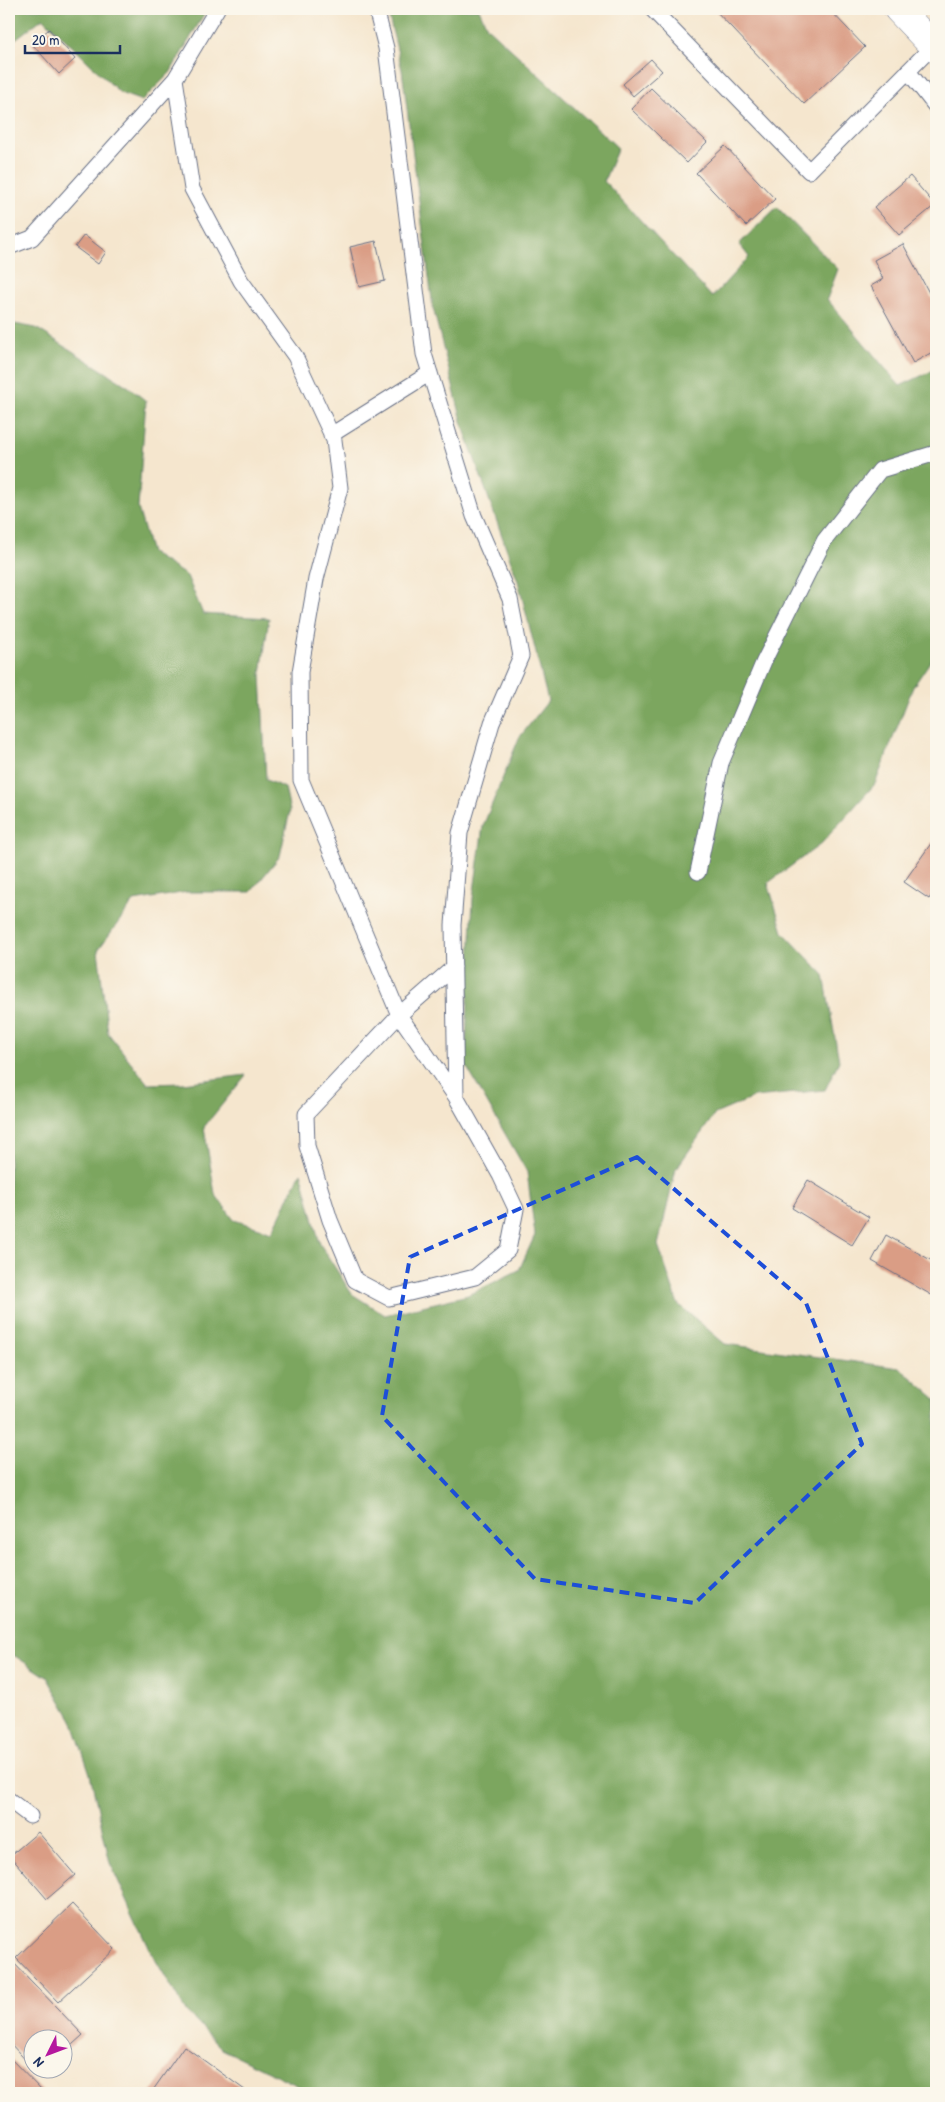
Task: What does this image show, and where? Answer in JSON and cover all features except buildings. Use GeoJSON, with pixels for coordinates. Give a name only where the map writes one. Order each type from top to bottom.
{"type":"FeatureCollection","features":[{"type":"Feature","properties":{"kind":"street"},"geometry":{"type":"LineString","coordinates":[[898,9],[935,47]]}},
{"type":"Feature","properties":{"kind":"lane"},"geometry":{"type":"LineString","coordinates":[[9,247],[32,238],[175,79],[217,9]]}},
{"type":"Feature","properties":{"kind":"lane"},"geometry":{"type":"LineString","coordinates":[[376,9],[386,48],[424,354],[474,516],[510,599],[520,656],[492,723],[460,833],[453,925],[456,1097]]}},
{"type":"Feature","properties":{"kind":"lane"},"geometry":{"type":"LineString","coordinates":[[652,9],[809,171],[908,71],[935,47]]}},
{"type":"Feature","properties":{"kind":"lane"},"geometry":{"type":"LineString","coordinates":[[908,71],[936,107]]}},
{"type":"Feature","properties":{"kind":"lane"},"geometry":{"type":"LineString","coordinates":[[175,79],[192,188],[241,281],[295,356],[331,435],[340,488],[316,579],[300,672],[301,780],[399,1015],[456,1097],[500,1174],[516,1209],[508,1250],[475,1277],[388,1298],[355,1280],[330,1220],[307,1146],[306,1114],[399,1015],[454,967]]}},
{"type":"Feature","properties":{"kind":"lane"},"geometry":{"type":"LineString","coordinates":[[331,435],[430,373]]}},
{"type":"Feature","properties":{"kind":"lane"},"geometry":{"type":"LineString","coordinates":[[698,872],[721,763],[764,661],[824,541],[880,470],[936,453]]}},
{"type":"Feature","properties":{"kind":"lane"},"geometry":{"type":"LineString","coordinates":[[9,1800],[30,1816]]}},
{"type":"Feature","properties":{"kind":"highlighted area"},"geometry":{"type":"Polygon","coordinates":[[[637,1157],[806,1303],[862,1444],[695,1603],[535,1579],[382,1416],[410,1257],[637,1157]]]}},
{"type":"Feature","properties":{"kind":"green space"},"geometry":{"type":"Polygon","coordinates":[[[9,9],[207,9],[170,73],[142,101],[120,93],[43,18],[9,44],[9,9]]]}},
{"type":"Feature","properties":{"kind":"green space"},"geometry":{"type":"Polygon","coordinates":[[[387,9],[479,9],[487,27],[618,148],[604,181],[712,297],[749,257],[739,244],[777,207],[838,269],[827,299],[900,386],[936,369],[936,653],[913,687],[875,784],[821,844],[768,883],[783,932],[824,975],[839,1061],[825,1090],[755,1097],[715,1114],[676,1169],[658,1245],[678,1304],[725,1344],[900,1368],[936,1399],[936,2093],[313,2093],[222,2049],[185,2010],[152,1954],[110,1863],[90,1774],[72,1720],[47,1677],[15,1656],[9,1656],[9,323],[36,328],[129,387],[146,401],[138,508],[151,553],[187,576],[203,614],[269,618],[261,674],[266,780],[285,788],[290,811],[280,856],[251,892],[187,892],[134,901],[98,950],[108,1033],[148,1084],[183,1083],[246,1075],[204,1127],[215,1194],[234,1220],[272,1232],[301,1172],[320,1244],[352,1294],[385,1315],[468,1295],[519,1270],[535,1235],[527,1172],[465,1064],[473,898],[483,826],[519,738],[548,701],[518,581],[464,429],[433,308],[402,70],[387,9]]]}}]}
